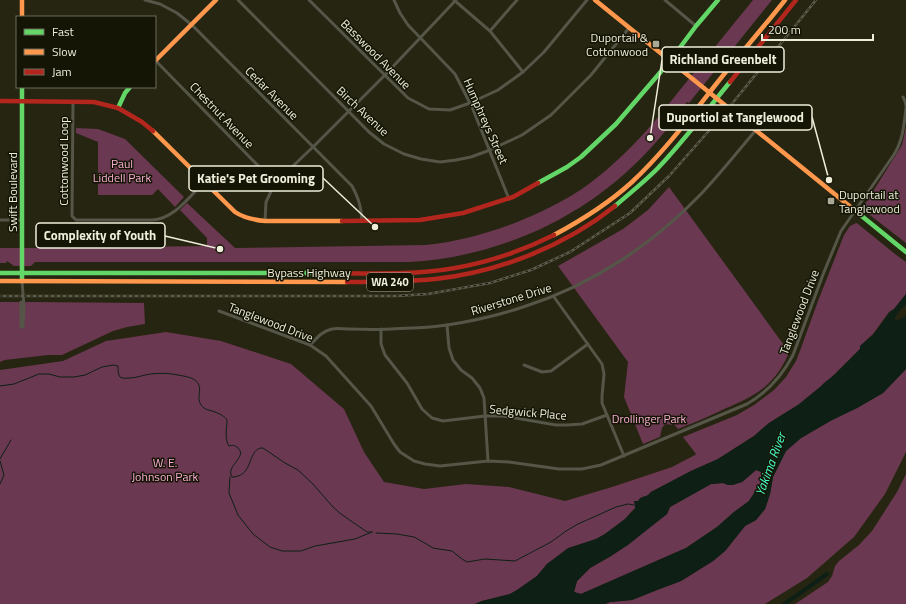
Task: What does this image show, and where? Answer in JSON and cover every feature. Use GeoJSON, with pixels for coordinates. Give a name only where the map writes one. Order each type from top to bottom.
{"type":"FeatureCollection","features":[{"type":"Feature","properties":{"kind":"main road"},"geometry":{"type":"LineString","coordinates":[[22,0],[22,16]]}},
{"type":"Feature","properties":{"kind":"main road"},"geometry":{"type":"LineString","coordinates":[[156,59],[216,0]]}},
{"type":"Feature","properties":{"kind":"main road"},"geometry":{"type":"LineString","coordinates":[[595,0],[906,252]]}},
{"type":"Feature","properties":{"kind":"main road"},"geometry":{"type":"LineString","coordinates":[[0,101],[94,102],[118,108],[142,122],[152,130],[235,212],[240,216],[253,220],[420,220],[463,213],[509,199],[547,179],[581,157],[616,124],[670,61],[696,26],[718,0]]}},
{"type":"Feature","properties":{"kind":"main road","name":"Bypass Highway"},"geometry":{"type":"LineString","coordinates":[[0,273],[404,273],[454,268],[491,259],[529,246],[566,228],[598,208],[630,184],[654,160],[785,0]]}},
{"type":"Feature","properties":{"kind":"main road","name":"Bypass Highway"},"geometry":{"type":"LineString","coordinates":[[0,281],[391,282],[438,278],[481,271],[502,265],[544,249],[573,234],[606,213],[626,197],[660,166],[796,0]]}},
{"type":"Feature","properties":{"kind":"main road","name":"Swift Boulevard"},"geometry":{"type":"LineString","coordinates":[[22,88],[22,281]]}},
{"type":"Feature","properties":{"kind":"main road"},"geometry":{"type":"LineString","coordinates":[[118,108],[125,93],[129,88]]}},
{"type":"Feature","properties":{"kind":"street","name":"Cedar Avenue"},"geometry":{"type":"LineString","coordinates":[[145,0],[160,4],[177,12],[192,25],[352,186],[358,197],[362,221]]}},
{"type":"Feature","properties":{"kind":"street","name":"Birch Avenue"},"geometry":{"type":"LineString","coordinates":[[238,0],[348,111],[384,144],[404,154],[440,162],[471,157],[490,150],[522,135],[551,115],[591,76],[629,28]]}},
{"type":"Feature","properties":{"kind":"street","name":"Basswood Avenue"},"geometry":{"type":"LineString","coordinates":[[310,0],[408,98],[429,109],[450,110],[470,103],[498,90],[523,72],[548,47],[587,0]]}},
{"type":"Feature","properties":{"kind":"street","name":"Humphreys Street"},"geometry":{"type":"LineString","coordinates":[[394,0],[408,26],[455,74],[470,103],[509,199]]}},
{"type":"Feature","properties":{"kind":"street"},"geometry":{"type":"LineString","coordinates":[[265,221],[266,202],[275,183],[385,74],[455,0],[490,31],[523,72]]}},
{"type":"Feature","properties":{"kind":"street"},"geometry":{"type":"LineString","coordinates":[[490,31],[517,0]]}},
{"type":"Feature","properties":{"kind":"street"},"geometry":{"type":"LineString","coordinates":[[665,0],[696,26]]}},
{"type":"Feature","properties":{"kind":"street","name":"Chestnut Avenue"},"geometry":{"type":"LineString","coordinates":[[156,61],[275,183]]}},
{"type":"Feature","properties":{"kind":"street","name":"Tanglewood Drive"},"geometry":{"type":"LineString","coordinates":[[219,311],[310,345],[326,356],[371,406],[400,452],[414,461],[433,466],[509,462],[559,470],[582,469],[601,465],[747,404],[761,395],[778,378],[786,368],[793,355],[838,236],[898,149],[903,132],[906,107],[902,98]]}},
{"type":"Feature","properties":{"kind":"street","name":"Cottonwood Loop"},"geometry":{"type":"LineString","coordinates":[[73,102],[72,216],[76,220],[161,219],[171,214],[204,182]]}},
{"type":"Feature","properties":{"kind":"street","name":"Riverstone Drive"},"geometry":{"type":"LineString","coordinates":[[310,345],[322,333],[332,329],[418,328],[447,325],[488,318],[554,297],[620,261],[664,228],[708,187],[756,130]]}},
{"type":"Feature","properties":{"kind":"street"},"geometry":{"type":"LineString","coordinates":[[0,220],[22,220]]}},
{"type":"Feature","properties":{"kind":"street","name":"Swift Boulevard"},"geometry":{"type":"LineString","coordinates":[[22,281],[22,328]]}},
{"type":"Feature","properties":{"kind":"street"},"geometry":{"type":"LineString","coordinates":[[554,297],[602,364],[604,374],[602,403],[624,456]]}},
{"type":"Feature","properties":{"kind":"street"},"geometry":{"type":"LineString","coordinates":[[447,325],[449,348],[453,360],[460,370],[472,378],[480,388],[484,398],[488,462]]}},
{"type":"Feature","properties":{"kind":"street","name":"Sedgwick Place"},"geometry":{"type":"LineString","coordinates":[[381,329],[381,344],[385,355],[407,384],[422,409],[432,418],[444,421],[485,416],[503,416],[567,426],[582,424],[607,415]]}},
{"type":"Feature","properties":{"kind":"street"},"geometry":{"type":"LineString","coordinates":[[524,365],[542,372],[551,371],[588,344]]}},
{"type":"Feature","properties":{"kind":"green space"},"geometry":{"type":"Polygon","coordinates":[[[753,0],[772,0],[689,103],[686,102],[685,108],[677,118],[632,167],[605,190],[576,210],[545,227],[513,241],[479,251],[444,258],[409,262],[35,262],[31,266],[14,266],[7,261],[6,263],[0,263],[0,248],[207,246],[207,238],[180,210],[187,203],[235,248],[426,245],[464,239],[483,234],[540,212],[574,194],[612,165],[653,124],[753,0]]]}},
{"type":"Feature","properties":{"kind":"green space"},"geometry":{"type":"Polygon","coordinates":[[[906,127],[906,243],[862,209],[902,145],[906,127]]]}},
{"type":"Feature","properties":{"kind":"green space","name":"Paul Liddell Park"},"geometry":{"type":"Polygon","coordinates":[[[76,128],[98,129],[125,139],[184,197],[175,207],[158,189],[152,195],[98,195],[98,142],[76,133],[76,128]]]}},
{"type":"Feature","properties":{"kind":"green space","name":"Drollinger Park"},"geometry":{"type":"Polygon","coordinates":[[[669,187],[789,352],[775,376],[758,392],[738,403],[678,429],[673,423],[672,425],[668,424],[663,427],[660,437],[643,444],[624,397],[628,362],[558,266],[623,229],[648,210],[669,187]]]}},
{"type":"Feature","properties":{"kind":"green space","name":"W. E. Johnson Park"},"geometry":{"type":"Polygon","coordinates":[[[856,223],[906,262],[906,294],[894,309],[889,312],[873,334],[860,346],[860,349],[829,380],[798,405],[769,423],[754,436],[718,459],[651,492],[625,519],[605,534],[596,539],[568,549],[547,564],[537,576],[510,594],[475,604],[0,604],[0,370],[63,361],[106,341],[166,332],[221,341],[291,364],[344,409],[364,452],[384,482],[424,489],[466,484],[509,487],[565,501],[672,467],[695,455],[696,454],[683,437],[737,415],[754,405],[774,390],[786,377],[796,361],[844,235],[850,226],[856,223]]]}},
{"type":"Feature","properties":{"kind":"green space"},"geometry":{"type":"Polygon","coordinates":[[[0,302],[144,303],[145,324],[113,331],[62,355],[48,355],[5,360],[0,362],[0,302]]]}},
{"type":"Feature","properties":{"kind":"green space"},"geometry":{"type":"Polygon","coordinates":[[[906,369],[906,452],[885,494],[854,537],[807,578],[765,604],[605,604],[610,602],[632,600],[681,581],[713,561],[725,551],[745,526],[756,520],[765,509],[770,494],[773,477],[786,451],[801,438],[883,393],[906,369]]]}},
{"type":"Feature","properties":{"kind":"green space"},"geometry":{"type":"Polygon","coordinates":[[[756,470],[762,472],[761,482],[749,501],[717,527],[686,548],[581,594],[574,592],[577,581],[590,568],[611,556],[667,514],[670,507],[711,484],[723,483],[728,485],[742,482],[756,470]]]}},
{"type":"Feature","properties":{"kind":"green space"},"geometry":{"type":"Polygon","coordinates":[[[906,474],[906,604],[795,604],[828,582],[832,576],[835,566],[839,561],[859,545],[872,531],[897,492],[906,474]]]}},
{"type":"Feature","properties":{"kind":"water","name":"Yakima River"},"geometry":{"type":"Polygon","coordinates":[[[906,294],[906,305],[897,314],[895,320],[896,321],[906,316],[906,369],[883,393],[801,438],[786,451],[773,477],[770,494],[765,509],[756,520],[745,526],[725,551],[713,561],[681,581],[632,600],[610,602],[605,604],[475,604],[510,594],[517,590],[537,576],[547,564],[568,548],[596,539],[625,519],[635,509],[634,501],[638,501],[641,497],[650,494],[651,492],[691,471],[718,459],[754,436],[769,423],[798,405],[834,375],[860,349],[860,346],[874,334],[890,312],[906,294]],[[756,470],[742,482],[733,485],[723,483],[711,484],[670,507],[667,514],[628,545],[590,568],[577,581],[574,592],[581,594],[686,548],[717,527],[749,501],[761,482],[761,472],[756,470]]]}},
{"type":"Feature","properties":{"kind":"waterway"},"geometry":{"type":"LineString","coordinates":[[0,386],[14,384],[39,374],[49,374],[60,377],[85,375],[102,367],[113,365],[118,366],[118,372],[122,378],[135,378],[150,374],[164,373],[187,377],[196,381],[200,387],[199,401],[201,405],[205,409],[214,411],[224,416],[227,420],[227,443],[229,446],[237,447],[240,451],[239,458],[231,469],[232,477],[238,476],[245,472],[256,450],[263,448],[298,470],[341,514],[367,532],[372,532]]}},
{"type":"Feature","properties":{"kind":"waterway"},"geometry":{"type":"LineString","coordinates":[[0,459],[11,440]]}},
{"type":"Feature","properties":{"kind":"waterway"},"geometry":{"type":"LineString","coordinates":[[0,461],[4,475],[0,484]]}},
{"type":"Feature","properties":{"kind":"waterway"},"geometry":{"type":"LineString","coordinates":[[230,477],[229,493],[238,515],[253,534],[270,547],[282,551],[301,551],[315,546],[355,539],[372,532]]}},
{"type":"Feature","properties":{"kind":"waterway"},"geometry":{"type":"LineString","coordinates":[[376,533],[397,534],[414,537],[433,548],[452,551],[467,562],[485,559],[515,561],[551,542],[578,524],[616,507],[628,504],[634,505]]}},
{"type":"Feature","properties":{"kind":"waterway"},"geometry":{"type":"LineString","coordinates":[[784,604],[827,574]]}},
{"type":"Feature","properties":{"kind":"railway"},"geometry":{"type":"LineString","coordinates":[[0,296],[396,296],[428,294],[490,283],[531,270],[570,252],[630,213],[669,176],[722,116],[816,0]]}},
{"type":"Feature","properties":{"kind":"traffic: fast"},"geometry":{"type":"LineString","coordinates":[[538,183],[567,167],[581,157],[616,124],[670,61],[696,26],[718,0]]}},
{"type":"Feature","properties":{"kind":"traffic: fast"},"geometry":{"type":"LineString","coordinates":[[615,206],[647,179],[667,159],[730,82]]}},
{"type":"Feature","properties":{"kind":"traffic: fast"},"geometry":{"type":"LineString","coordinates":[[22,88],[22,281]]}},
{"type":"Feature","properties":{"kind":"traffic: fast"},"geometry":{"type":"LineString","coordinates":[[118,108],[125,93],[129,88]]}},
{"type":"Feature","properties":{"kind":"traffic: fast"},"geometry":{"type":"LineString","coordinates":[[858,213],[906,252]]}},
{"type":"Feature","properties":{"kind":"traffic: fast"},"geometry":{"type":"LineString","coordinates":[[0,273],[314,273]]}},
{"type":"Feature","properties":{"kind":"traffic: slow"},"geometry":{"type":"LineString","coordinates":[[22,0],[22,16]]}},
{"type":"Feature","properties":{"kind":"traffic: slow"},"geometry":{"type":"LineString","coordinates":[[156,60],[216,0]]}},
{"type":"Feature","properties":{"kind":"traffic: slow"},"geometry":{"type":"LineString","coordinates":[[595,0],[710,93]]}},
{"type":"Feature","properties":{"kind":"traffic: slow"},"geometry":{"type":"LineString","coordinates":[[554,235],[605,204],[644,171],[785,0]]}},
{"type":"Feature","properties":{"kind":"traffic: slow"},"geometry":{"type":"LineString","coordinates":[[710,93],[858,213]]}},
{"type":"Feature","properties":{"kind":"traffic: slow"},"geometry":{"type":"LineString","coordinates":[[153,131],[235,212],[242,216],[265,221],[342,221]]}},
{"type":"Feature","properties":{"kind":"traffic: slow"},"geometry":{"type":"LineString","coordinates":[[0,281],[347,282]]}},
{"type":"Feature","properties":{"kind":"traffic: jam"},"geometry":{"type":"LineString","coordinates":[[730,82],[796,0]]}},
{"type":"Feature","properties":{"kind":"traffic: jam"},"geometry":{"type":"LineString","coordinates":[[0,101],[94,102],[118,108],[142,122],[153,131]]}},
{"type":"Feature","properties":{"kind":"traffic: jam"},"geometry":{"type":"LineString","coordinates":[[342,221],[420,220],[463,213],[513,197],[538,183]]}},
{"type":"Feature","properties":{"kind":"traffic: jam"},"geometry":{"type":"LineString","coordinates":[[347,282],[424,280],[483,270],[530,255],[553,245],[596,220],[615,206]]}},
{"type":"Feature","properties":{"kind":"traffic: jam"},"geometry":{"type":"LineString","coordinates":[[314,273],[423,272],[462,267],[500,257],[554,235]]}},
{"type":"Feature","properties":{"kind":"place","name":"Duportail & Cottonwood"},"geometry":{"type":"Point","coordinates":[656,44]}},
{"type":"Feature","properties":{"kind":"place","name":"Richland Greenbelt"},"geometry":{"type":"Point","coordinates":[650,138]}},
{"type":"Feature","properties":{"kind":"place","name":"Duportiol at Tanglewood"},"geometry":{"type":"Point","coordinates":[829,180]}},
{"type":"Feature","properties":{"kind":"place","name":"Duportail at Tanglewood"},"geometry":{"type":"Point","coordinates":[831,201]}},
{"type":"Feature","properties":{"kind":"place","name":"Katie's Pet Grooming"},"geometry":{"type":"Point","coordinates":[375,227]}},
{"type":"Feature","properties":{"kind":"place","name":"Complexity of Youth"},"geometry":{"type":"Point","coordinates":[220,249]}}]}
